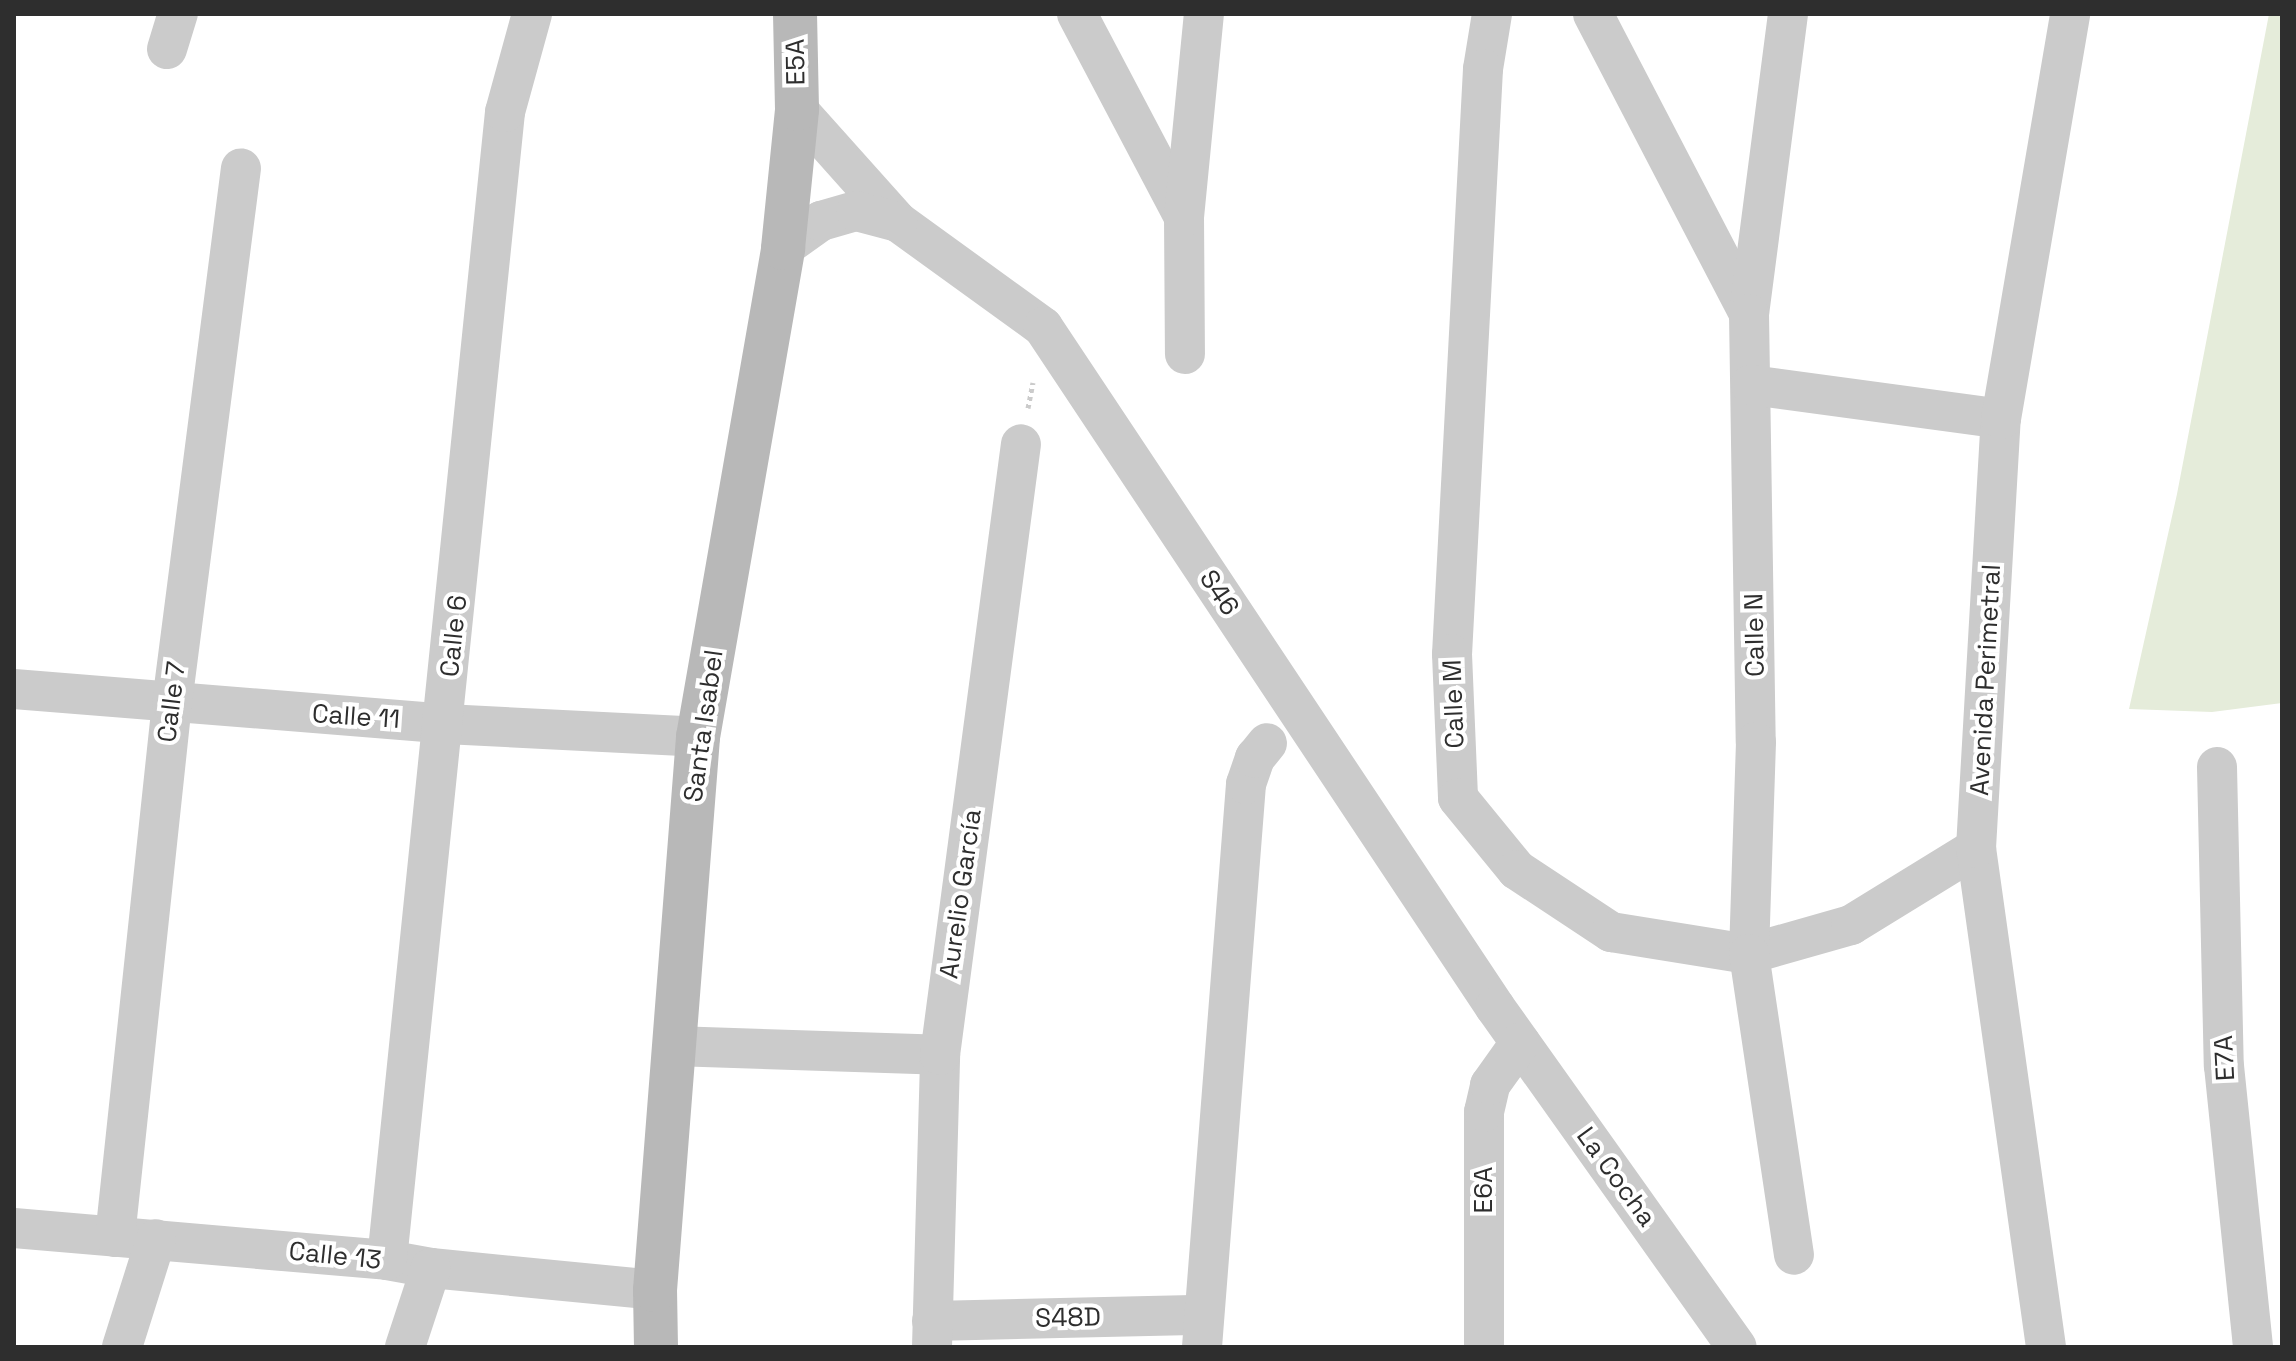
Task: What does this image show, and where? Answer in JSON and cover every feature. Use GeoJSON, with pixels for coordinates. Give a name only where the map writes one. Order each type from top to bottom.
{"type":"FeatureCollection","features":[{"type":"Feature","properties":{"kind":"street","name":"Calle 6"},"geometry":{"type":"LineString","coordinates":[[387,1260],[445,724],[505,112],[532,14]]}},
{"type":"Feature","properties":{"kind":"street","name":"E5A"},"geometry":{"type":"LineString","coordinates":[[795,14],[797,109]]}},
{"type":"Feature","properties":{"kind":"street"},"geometry":{"type":"LineString","coordinates":[[1077,14],[1184,217]]}},
{"type":"Feature","properties":{"kind":"street"},"geometry":{"type":"LineString","coordinates":[[1185,354],[1184,217],[1204,14]]}},
{"type":"Feature","properties":{"kind":"street","name":"Calle M"},"geometry":{"type":"LineString","coordinates":[[1492,14],[1482,85],[1452,654],[1458,798],[1517,870],[1611,932],[1749,954],[1851,925],[1976,848]]}},
{"type":"Feature","properties":{"kind":"street"},"geometry":{"type":"LineString","coordinates":[[1593,14],[1749,314]]}},
{"type":"Feature","properties":{"kind":"street","name":"Calle N"},"geometry":{"type":"LineString","coordinates":[[1788,14],[1749,314],[1756,742],[1749,954],[1794,1255]]}},
{"type":"Feature","properties":{"kind":"street","name":"Avenida Perimetral"},"geometry":{"type":"LineString","coordinates":[[2046,1347],[1976,848],[2001,419],[2070,14]]}},
{"type":"Feature","properties":{"kind":"street","name":"S46"},"geometry":{"type":"LineString","coordinates":[[797,109],[898,222],[1043,327],[1495,1007]]}},
{"type":"Feature","properties":{"kind":"street","name":"Santa Isabel"},"geometry":{"type":"LineString","coordinates":[[656,1347],[655,1290],[698,737],[783,248],[797,109]]}},
{"type":"Feature","properties":{"kind":"street","name":"Calle 7"},"geometry":{"type":"LineString","coordinates":[[115,1237],[172,703],[241,168]]}},
{"type":"Feature","properties":{"kind":"street","name":"S46"},"geometry":{"type":"LineString","coordinates":[[783,248],[821,221],[856,211],[898,222]]}},
{"type":"Feature","properties":{"kind":"street"},"geometry":{"type":"LineString","coordinates":[[1751,385],[2001,419]]}},
{"type":"Feature","properties":{"kind":"street","name":"Aurelio García"},"geometry":{"type":"LineString","coordinates":[[932,1334],[940,1055],[1021,444]]}},
{"type":"Feature","properties":{"kind":"street","name":"Calle 11"},"geometry":{"type":"LineString","coordinates":[[14,689],[445,724],[698,737]]}},
{"type":"Feature","properties":{"kind":"street"},"geometry":{"type":"LineString","coordinates":[[1203,1331],[1246,784],[1255,758],[1267,743]]}},
{"type":"Feature","properties":{"kind":"street","name":"E7A"},"geometry":{"type":"LineString","coordinates":[[2217,767],[2224,1066],[2253,1347]]}},
{"type":"Feature","properties":{"kind":"street","name":"La Cocha"},"geometry":{"type":"LineString","coordinates":[[1495,1007],[1737,1347]]}},
{"type":"Feature","properties":{"kind":"street","name":"E6A"},"geometry":{"type":"LineString","coordinates":[[1484,1347],[1484,1112],[1490,1085],[1520,1043]]}},
{"type":"Feature","properties":{"kind":"street"},"geometry":{"type":"LineString","coordinates":[[673,1046],[940,1055]]}},
{"type":"Feature","properties":{"kind":"street","name":"Calle 13"},"geometry":{"type":"LineString","coordinates":[[14,1228],[387,1260],[431,1268],[655,1290]]}},
{"type":"Feature","properties":{"kind":"street"},"geometry":{"type":"LineString","coordinates":[[122,1347],[156,1239]]}},
{"type":"Feature","properties":{"kind":"street"},"geometry":{"type":"LineString","coordinates":[[405,1347],[431,1268]]}},
{"type":"Feature","properties":{"kind":"street","name":"S48D"},"geometry":{"type":"LineString","coordinates":[[932,1334],[1203,1331]]}},
{"type":"Feature","properties":{"kind":"green space"},"geometry":{"type":"Polygon","coordinates":[[[2269,14],[2282,14],[2282,703],[2212,712],[2129,709],[2177,494],[2269,14]]]}}]}
